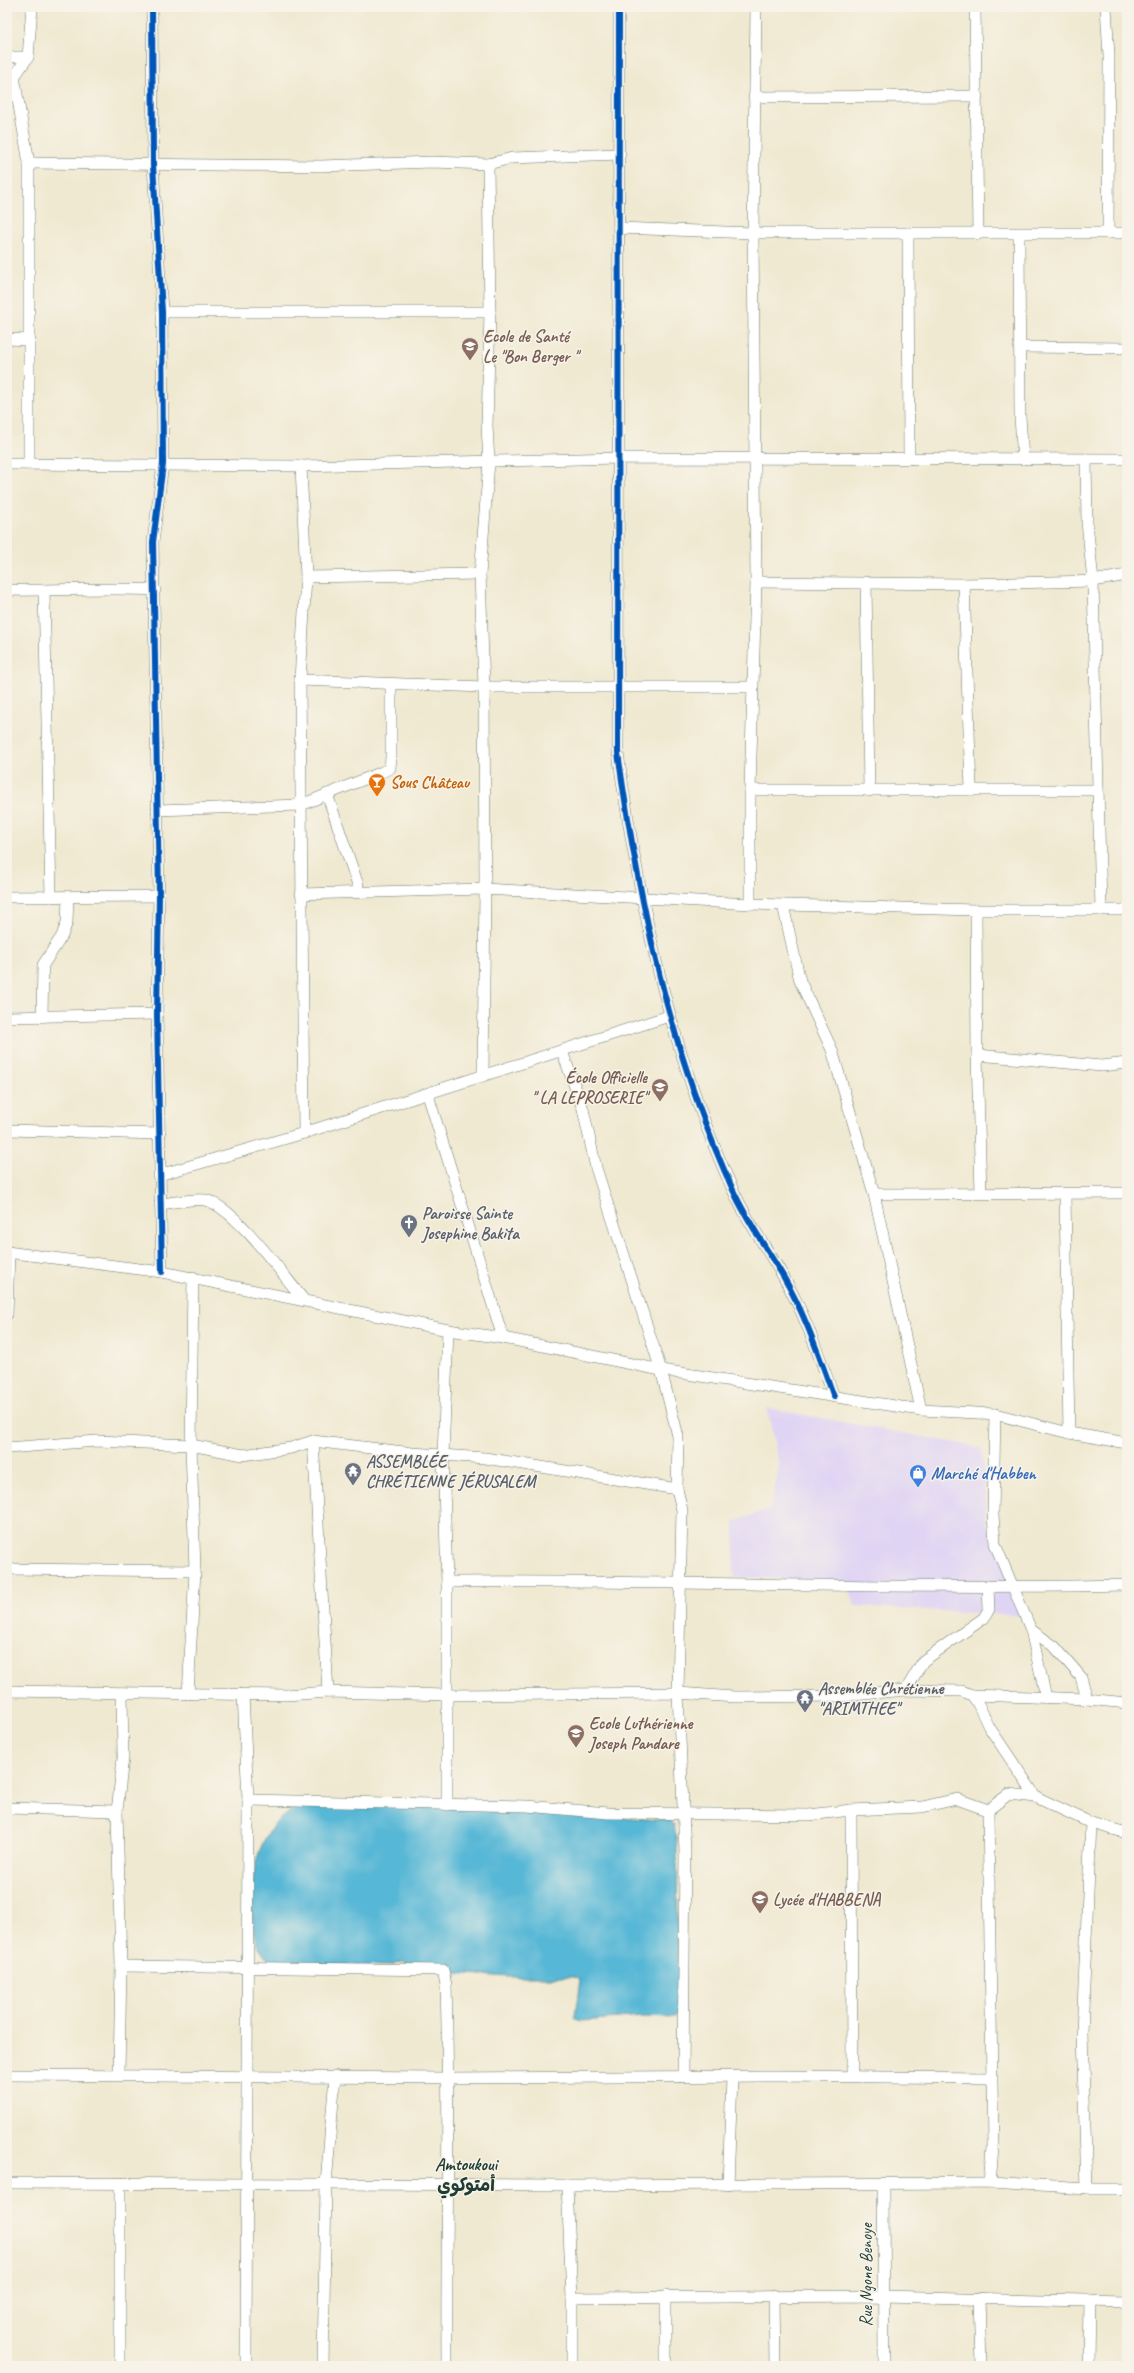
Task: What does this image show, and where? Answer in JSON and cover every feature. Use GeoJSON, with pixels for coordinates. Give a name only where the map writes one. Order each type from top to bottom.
{"type":"FeatureCollection","features":[{"type":"Feature","properties":{"kind":"street"},"geometry":{"type":"LineString","coordinates":[[29,464],[29,164],[14,77],[28,57],[32,7]]}},
{"type":"Feature","properties":{"kind":"street"},"geometry":{"type":"LineString","coordinates":[[152,7],[153,165],[162,312],[163,464],[154,526],[156,810],[159,896],[157,1014],[162,1272]]}},
{"type":"Feature","properties":{"kind":"street"},"geometry":{"type":"LineString","coordinates":[[619,7],[620,154],[617,458],[619,686],[618,753],[630,837],[642,898],[669,1016],[697,1102],[733,1190],[795,1299],[808,1327],[834,1397]]}},
{"type":"Feature","properties":{"kind":"street"},"geometry":{"type":"LineString","coordinates":[[750,904],[750,790],[756,582],[753,233],[756,7]]}},
{"type":"Feature","properties":{"kind":"street"},"geometry":{"type":"LineString","coordinates":[[975,7],[978,234]]}},
{"type":"Feature","properties":{"kind":"street"},"geometry":{"type":"LineString","coordinates":[[1106,7],[1109,56],[1108,233]]}},
{"type":"Feature","properties":{"kind":"street"},"geometry":{"type":"LineString","coordinates":[[7,57],[28,57]]}},
{"type":"Feature","properties":{"kind":"street"},"geometry":{"type":"LineString","coordinates":[[754,97],[977,96]]}},
{"type":"Feature","properties":{"kind":"street"},"geometry":{"type":"LineString","coordinates":[[29,164],[321,166],[432,162],[488,164],[512,158],[620,154]]}},
{"type":"Feature","properties":{"kind":"street"},"geometry":{"type":"LineString","coordinates":[[483,1076],[486,889],[484,685],[480,574],[489,462],[487,426],[490,312],[488,164]]}},
{"type":"Feature","properties":{"kind":"street"},"geometry":{"type":"LineString","coordinates":[[619,228],[753,233],[1127,233]]}},
{"type":"Feature","properties":{"kind":"street"},"geometry":{"type":"LineString","coordinates":[[908,233],[909,459]]}},
{"type":"Feature","properties":{"kind":"street"},"geometry":{"type":"LineString","coordinates":[[1019,234],[1020,417],[1023,459]]}},
{"type":"Feature","properties":{"kind":"street"},"geometry":{"type":"LineString","coordinates":[[162,312],[490,312]]}},
{"type":"Feature","properties":{"kind":"street"},"geometry":{"type":"LineString","coordinates":[[7,338],[30,340]]}},
{"type":"Feature","properties":{"kind":"street"},"geometry":{"type":"LineString","coordinates":[[1020,347],[1127,348]]}},
{"type":"Feature","properties":{"kind":"street"},"geometry":{"type":"LineString","coordinates":[[7,464],[301,466],[617,458],[1127,459]]}},
{"type":"Feature","properties":{"kind":"street"},"geometry":{"type":"LineString","coordinates":[[1086,459],[1087,522],[1093,581],[1100,910]]}},
{"type":"Feature","properties":{"kind":"street"},"geometry":{"type":"LineString","coordinates":[[301,466],[306,577],[300,680],[304,1133]]}},
{"type":"Feature","properties":{"kind":"street"},"geometry":{"type":"LineString","coordinates":[[306,577],[480,574]]}},
{"type":"Feature","properties":{"kind":"street"},"geometry":{"type":"LineString","coordinates":[[756,582],[964,584],[1093,581],[1127,575]]}},
{"type":"Feature","properties":{"kind":"street"},"geometry":{"type":"LineString","coordinates":[[866,582],[869,790]]}},
{"type":"Feature","properties":{"kind":"street"},"geometry":{"type":"LineString","coordinates":[[964,584],[971,790]]}},
{"type":"Feature","properties":{"kind":"street"},"geometry":{"type":"LineString","coordinates":[[7,590],[84,588],[155,590]]}},
{"type":"Feature","properties":{"kind":"street"},"geometry":{"type":"LineString","coordinates":[[44,590],[51,897]]}},
{"type":"Feature","properties":{"kind":"street"},"geometry":{"type":"LineString","coordinates":[[300,680],[484,685]]}},
{"type":"Feature","properties":{"kind":"street"},"geometry":{"type":"LineString","coordinates":[[300,680],[391,684],[752,686]]}},
{"type":"Feature","properties":{"kind":"street"},"geometry":{"type":"LineString","coordinates":[[156,810],[301,805],[390,768],[391,684]]}},
{"type":"Feature","properties":{"kind":"street"},"geometry":{"type":"LineString","coordinates":[[750,790],[1098,790]]}},
{"type":"Feature","properties":{"kind":"street"},"geometry":{"type":"LineString","coordinates":[[327,794],[358,885]]}},
{"type":"Feature","properties":{"kind":"street"},"geometry":{"type":"LineString","coordinates":[[301,894],[486,889],[750,904],[976,910],[1127,910]]}},
{"type":"Feature","properties":{"kind":"street"},"geometry":{"type":"LineString","coordinates":[[7,897],[159,896]]}},
{"type":"Feature","properties":{"kind":"street"},"geometry":{"type":"LineString","coordinates":[[42,1017],[43,965],[62,936],[67,922],[68,897]]}},
{"type":"Feature","properties":{"kind":"street"},"geometry":{"type":"LineString","coordinates":[[783,905],[800,981],[832,1050],[874,1194],[921,1410]]}},
{"type":"Feature","properties":{"kind":"street"},"geometry":{"type":"LineString","coordinates":[[976,910],[977,1055],[981,1193]]}},
{"type":"Feature","properties":{"kind":"street"},"geometry":{"type":"LineString","coordinates":[[7,1017],[157,1014]]}},
{"type":"Feature","properties":{"kind":"street"},"geometry":{"type":"LineString","coordinates":[[159,1175],[428,1095],[669,1016]]}},
{"type":"Feature","properties":{"kind":"street"},"geometry":{"type":"LineString","coordinates":[[562,1051],[583,1109],[596,1168],[661,1370],[678,1436],[677,1489],[682,1510],[679,1583],[678,1693],[682,1814],[685,1852],[683,2077]]}},
{"type":"Feature","properties":{"kind":"street"},"geometry":{"type":"LineString","coordinates":[[977,1055],[1102,1066],[1127,1063]]}},
{"type":"Feature","properties":{"kind":"street"},"geometry":{"type":"LineString","coordinates":[[428,1095],[503,1338]]}},
{"type":"Feature","properties":{"kind":"street"},"geometry":{"type":"LineString","coordinates":[[7,1130],[160,1134]]}},
{"type":"Feature","properties":{"kind":"street"},"geometry":{"type":"LineString","coordinates":[[874,1194],[1127,1194]]}},
{"type":"Feature","properties":{"kind":"street"},"geometry":{"type":"LineString","coordinates":[[1065,1194],[1069,1433]]}},
{"type":"Feature","properties":{"kind":"street"},"geometry":{"type":"LineString","coordinates":[[160,1204],[205,1200],[219,1206],[256,1241],[303,1299]]}},
{"type":"Feature","properties":{"kind":"street"},"geometry":{"type":"LineString","coordinates":[[7,1314],[8,1252],[193,1277],[448,1330],[503,1338],[661,1370],[921,1410],[995,1414],[1069,1433],[1127,1443]]}},
{"type":"Feature","properties":{"kind":"street"},"geometry":{"type":"LineString","coordinates":[[188,1694],[195,1571],[190,1445],[193,1277]]}},
{"type":"Feature","properties":{"kind":"street"},"geometry":{"type":"LineString","coordinates":[[447,1805],[447,1582],[443,1455],[448,1330]]}},
{"type":"Feature","properties":{"kind":"street"},"geometry":{"type":"LineString","coordinates":[[995,1414],[993,1514],[995,1544],[1031,1630],[1046,1698]]}},
{"type":"Feature","properties":{"kind":"street"},"geometry":{"type":"LineString","coordinates":[[7,1448],[97,1441],[190,1445],[243,1455],[291,1448],[313,1441],[485,1458],[677,1489]]}},
{"type":"Feature","properties":{"kind":"street"},"geometry":{"type":"LineString","coordinates":[[313,1441],[328,1692]]}},
{"type":"Feature","properties":{"kind":"street"},"geometry":{"type":"LineString","coordinates":[[7,1569],[195,1571]]}},
{"type":"Feature","properties":{"kind":"street"},"geometry":{"type":"LineString","coordinates":[[447,1582],[679,1583],[1013,1588],[1127,1585]]}},
{"type":"Feature","properties":{"kind":"street"},"geometry":{"type":"LineString","coordinates":[[906,1690],[923,1661],[984,1618],[989,1609],[988,1587]]}},
{"type":"Feature","properties":{"kind":"street"},"geometry":{"type":"LineString","coordinates":[[1031,1630],[1055,1647],[1081,1677],[1087,1699]]}},
{"type":"Feature","properties":{"kind":"street"},"geometry":{"type":"LineString","coordinates":[[7,1691],[188,1694],[328,1692],[447,1696],[678,1693],[735,1697],[807,1697],[906,1690],[962,1692],[972,1695],[1087,1699],[1127,1703]]}},
{"type":"Feature","properties":{"kind":"street"},"geometry":{"type":"LineString","coordinates":[[119,2074],[121,1966],[117,1811],[123,1758],[122,1693]]}},
{"type":"Feature","properties":{"kind":"street"},"geometry":{"type":"LineString","coordinates":[[243,1694],[248,1800],[249,1969],[246,2366]]}},
{"type":"Feature","properties":{"kind":"street"},"geometry":{"type":"LineString","coordinates":[[972,1695],[989,1727],[1036,1797]]}},
{"type":"Feature","properties":{"kind":"street"},"geometry":{"type":"LineString","coordinates":[[988,1810],[1009,1794],[1036,1797],[1091,1823],[1127,1834]]}},
{"type":"Feature","properties":{"kind":"street"},"geometry":{"type":"LineString","coordinates":[[248,1800],[527,1806],[608,1813],[808,1815],[851,1810],[922,1807],[957,1799],[988,1810]]}},
{"type":"Feature","properties":{"kind":"street"},"geometry":{"type":"LineString","coordinates":[[7,1808],[117,1811]]}},
{"type":"Feature","properties":{"kind":"street"},"geometry":{"type":"LineString","coordinates":[[851,1810],[852,2076]]}},
{"type":"Feature","properties":{"kind":"street"},"geometry":{"type":"LineString","coordinates":[[988,1810],[992,2147],[990,2182]]}},
{"type":"Feature","properties":{"kind":"street"},"geometry":{"type":"LineString","coordinates":[[1087,2189],[1082,2033],[1091,1823]]}},
{"type":"Feature","properties":{"kind":"street"},"geometry":{"type":"LineString","coordinates":[[121,1966],[249,1969],[443,1970],[446,1985],[449,2078],[446,2185],[447,2366]]}},
{"type":"Feature","properties":{"kind":"street"},"geometry":{"type":"LineString","coordinates":[[7,2074],[449,2078],[852,2076],[991,2078]]}},
{"type":"Feature","properties":{"kind":"street"},"geometry":{"type":"LineString","coordinates":[[323,2366],[326,2184],[335,2076]]}},
{"type":"Feature","properties":{"kind":"street"},"geometry":{"type":"LineString","coordinates":[[728,2185],[732,2077]]}},
{"type":"Feature","properties":{"kind":"street"},"geometry":{"type":"LineString","coordinates":[[7,2183],[248,2183],[566,2186],[990,2182],[1087,2189],[1127,2189]]}},
{"type":"Feature","properties":{"kind":"street"},"geometry":{"type":"LineString","coordinates":[[120,2183],[120,2366]]}},
{"type":"Feature","properties":{"kind":"street","name":"Rue Ngone Benoye"},"geometry":{"type":"LineString","coordinates":[[883,2184],[884,2366]]}},
{"type":"Feature","properties":{"kind":"street"},"geometry":{"type":"LineString","coordinates":[[566,2186],[572,2298],[572,2366]]}},
{"type":"Feature","properties":{"kind":"street"},"geometry":{"type":"LineString","coordinates":[[572,2298],[666,2296],[883,2296],[1127,2302]]}},
{"type":"Feature","properties":{"kind":"street"},"geometry":{"type":"LineString","coordinates":[[666,2296],[666,2366]]}},
{"type":"Feature","properties":{"kind":"street"},"geometry":{"type":"LineString","coordinates":[[774,2296],[775,2366]]}},
{"type":"Feature","properties":{"kind":"street"},"geometry":{"type":"LineString","coordinates":[[979,2298],[980,2366]]}},
{"type":"Feature","properties":{"kind":"street"},"geometry":{"type":"LineString","coordinates":[[1088,2366],[1089,2301]]}},
{"type":"Feature","properties":{"kind":"shaded area"},"geometry":{"type":"Polygon","coordinates":[[[767,1408],[982,1448],[987,1526],[1030,1616],[855,1606],[845,1581],[734,1577],[734,1522],[771,1508],[779,1466],[767,1408]]]}},
{"type":"Feature","properties":{"kind":"water"},"geometry":{"type":"Polygon","coordinates":[[[306,1804],[507,1808],[671,1821],[674,1824],[677,1846],[679,2008],[675,2017],[643,2016],[581,2021],[576,2018],[575,2015],[580,1980],[575,1977],[508,1977],[453,1973],[440,1966],[413,1965],[402,1962],[390,1966],[278,1963],[270,1959],[264,1955],[255,1937],[252,1913],[252,1896],[256,1863],[268,1834],[277,1822],[290,1811],[306,1804]]]}},
{"type":"Feature","properties":{"kind":"cycle path"},"geometry":{"type":"LineString","coordinates":[[152,7],[153,165],[162,312],[163,464],[153,542],[159,896],[157,1014],[162,1272]]}},
{"type":"Feature","properties":{"kind":"cycle path"},"geometry":{"type":"LineString","coordinates":[[619,7],[618,753],[626,809],[647,921],[674,1031],[691,1085],[733,1190],[744,1212],[791,1290],[798,1305],[834,1397]]}},
{"type":"Feature","properties":{"kind":"place","name":"Ecole de Santé Le \"Bon Berger \""},"geometry":{"type":"Point","coordinates":[470,361]}},
{"type":"Feature","properties":{"kind":"place","name":"Sous Château"},"geometry":{"type":"Point","coordinates":[377,797]}},
{"type":"Feature","properties":{"kind":"place","name":"École Officielle \" LA LEPROSERIE\""},"geometry":{"type":"Point","coordinates":[660,1102]}},
{"type":"Feature","properties":{"kind":"place","name":"Paroisse Sainte Josephine Bakita"},"geometry":{"type":"Point","coordinates":[409,1238]}},
{"type":"Feature","properties":{"kind":"place","name":"ASSEMBLÉE CHRÉTIENNE JÉRUSALEM"},"geometry":{"type":"Point","coordinates":[353,1486]}},
{"type":"Feature","properties":{"kind":"place","name":"Marché d'Habben"},"geometry":{"type":"Point","coordinates":[918,1488]}},
{"type":"Feature","properties":{"kind":"place","name":"Assemblée Chrétienne \"ARIMTHEE\""},"geometry":{"type":"Point","coordinates":[805,1713]}},
{"type":"Feature","properties":{"kind":"place","name":"Ecole Luthérienne Joseph Pandare"},"geometry":{"type":"Point","coordinates":[576,1748]}},
{"type":"Feature","properties":{"kind":"place","name":"Lycée d'HABBENA"},"geometry":{"type":"Point","coordinates":[760,1914]}},
{"type":"Feature","properties":{"kind":"district","name":"Amtoukoui أمتوكوي"},"geometry":{"type":"Point","coordinates":[466,2174]}}]}
